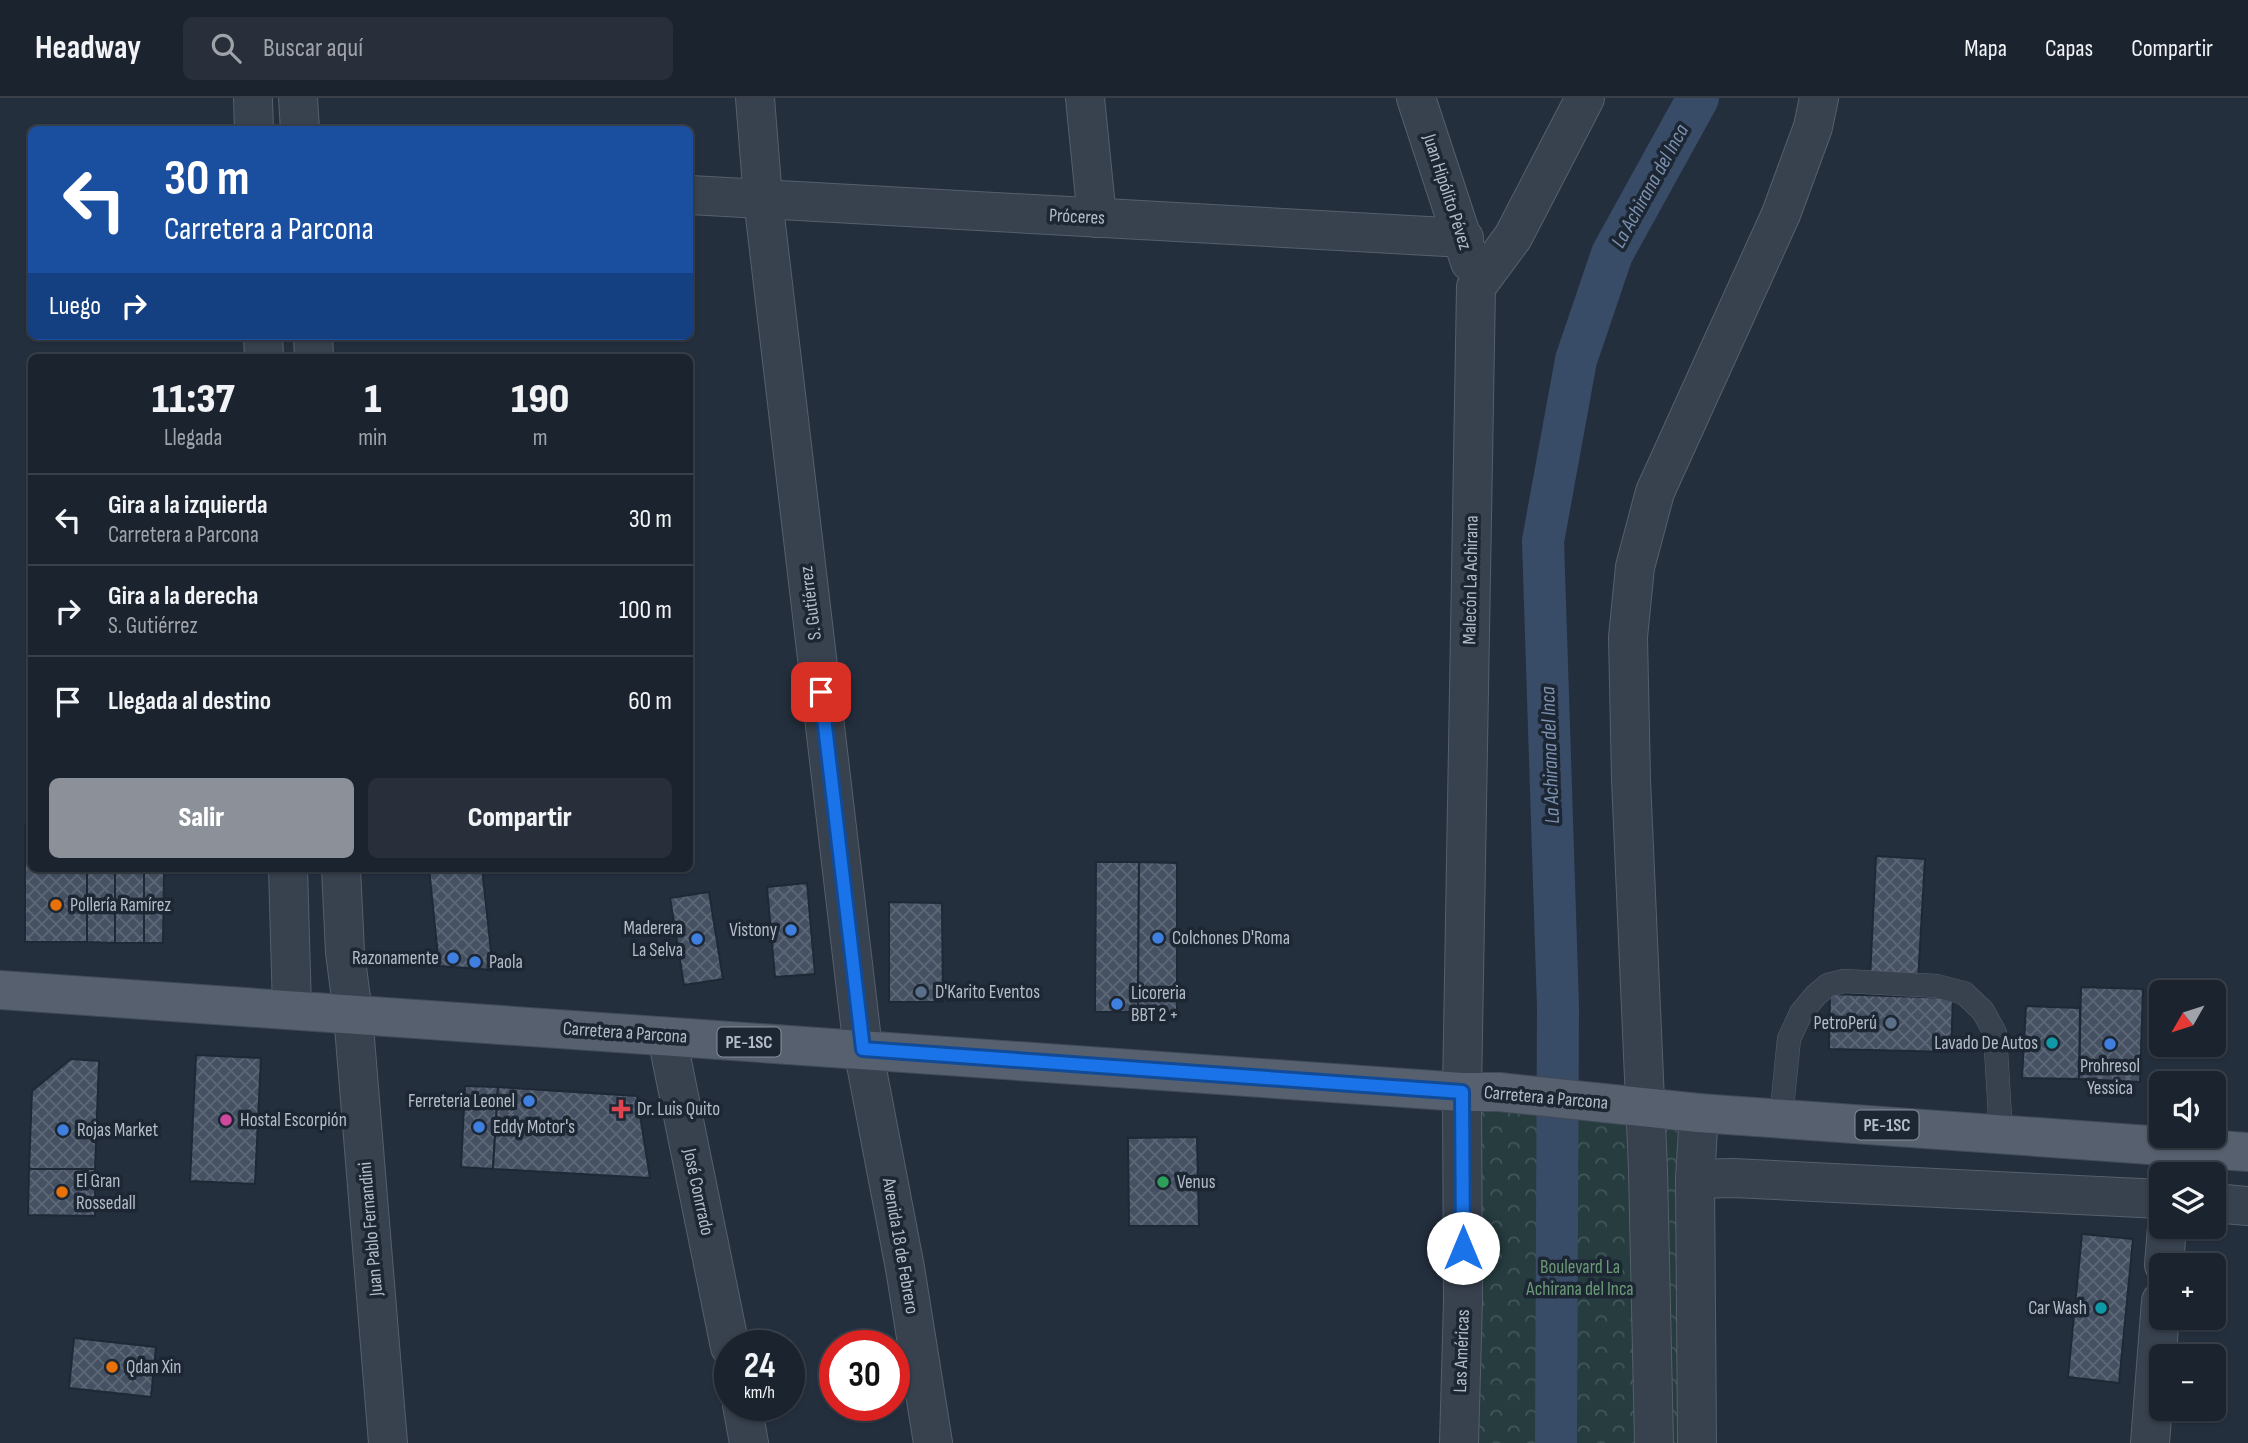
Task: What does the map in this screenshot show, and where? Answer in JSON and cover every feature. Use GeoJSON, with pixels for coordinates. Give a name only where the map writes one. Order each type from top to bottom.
{"type":"FeatureCollection","features":[{"type":"Feature","properties":{"kind":"main road","name":"Carretera a Parcona"},"geometry":{"type":"LineString","coordinates":[[0,990],[1480,1092],[1699,1112],[2001,1133],[2170,1160]]}},
{"type":"Feature","properties":{"kind":"main road","name":"PE-1SC"},"geometry":{"type":"LineString","coordinates":[[2170,1160],[2248,1152]]}},
{"type":"Feature","properties":{"kind":"street"},"geometry":{"type":"LineString","coordinates":[[253,98],[254,126]]}},
{"type":"Feature","properties":{"kind":"street"},"geometry":{"type":"LineString","coordinates":[[298,98],[300,126]]}},
{"type":"Feature","properties":{"kind":"street","name":"S. Gutiérrez"},"geometry":{"type":"LineString","coordinates":[[755,98],[763,198],[863,1049]]}},
{"type":"Feature","properties":{"kind":"street"},"geometry":{"type":"LineString","coordinates":[[1085,98],[1097,218]]}},
{"type":"Feature","properties":{"kind":"street","name":"Juan Hipólito Pévez"},"geometry":{"type":"LineString","coordinates":[[1416,98],[1464,239],[1476,287]]}},
{"type":"Feature","properties":{"kind":"street"},"geometry":{"type":"LineString","coordinates":[[1476,287],[1513,237],[1585,98]]}},
{"type":"Feature","properties":{"kind":"street"},"geometry":{"type":"LineString","coordinates":[[1654,1443],[1648,1170],[1643,1105],[1628,650],[1634,567],[1655,492],[1781,214],[1813,127],[1819,98]]}},
{"type":"Feature","properties":{"kind":"street","name":"Próceres"},"geometry":{"type":"LineString","coordinates":[[693,195],[1464,239]]}},
{"type":"Feature","properties":{"kind":"street","name":"Malecón La Achirana"},"geometry":{"type":"LineString","coordinates":[[1476,287],[1480,1092]]}},
{"type":"Feature","properties":{"kind":"street"},"geometry":{"type":"LineString","coordinates":[[288,872],[292,1009]]}},
{"type":"Feature","properties":{"kind":"street","name":"Juan Pablo Fernandini"},"geometry":{"type":"LineString","coordinates":[[341,872],[345,951],[353,1014],[388,1443]]}},
{"type":"Feature","properties":{"kind":"street","name":"José Conrrado"},"geometry":{"type":"LineString","coordinates":[[667,1037],[727,1330]]}},
{"type":"Feature","properties":{"kind":"street","name":"Avenida 18 de Febrero"},"geometry":{"type":"LineString","coordinates":[[863,1049],[902,1254],[933,1443]]}},
{"type":"Feature","properties":{"kind":"street","name":"Las Américas"},"geometry":{"type":"LineString","coordinates":[[1459,1443],[1463,1301],[1480,1092]]}},
{"type":"Feature","properties":{"kind":"street"},"geometry":{"type":"LineString","coordinates":[[1697,1443],[1695,1179],[1699,1112]]}},
{"type":"Feature","properties":{"kind":"street"},"geometry":{"type":"LineString","coordinates":[[1695,1179],[1733,1178],[2149,1198]]}},
{"type":"Feature","properties":{"kind":"street"},"geometry":{"type":"LineString","coordinates":[[2226,1204],[2248,1206]]}},
{"type":"Feature","properties":{"kind":"street"},"geometry":{"type":"LineString","coordinates":[[2150,1443],[2159,1330]]}},
{"type":"Feature","properties":{"kind":"street"},"geometry":{"type":"LineString","coordinates":[[745,1421],[749,1443]]}},
{"type":"Feature","properties":{"kind":"lane"},"geometry":{"type":"LineString","coordinates":[[1781,1118],[1789,1039],[1801,1013],[1816,995],[1828,985],[1844,981],[1937,986],[1964,993],[1983,1011],[1995,1033],[2001,1133]]}},
{"type":"Feature","properties":{"kind":"green space","name":"Boulevard La Achirana del Inca"},"geometry":{"type":"Polygon","coordinates":[[[1462,1092],[1699,1113],[1704,1443],[1455,1443],[1462,1092]]]}},
{"type":"Feature","properties":{"kind":"building","name":"Pollería Ramírez"},"geometry":{"type":"Polygon","coordinates":[[[25,825],[28,825],[28,872],[87,872],[87,942],[25,942],[25,825]]]}},
{"type":"Feature","properties":{"kind":"building","name":"PetroPerú"},"geometry":{"type":"Polygon","coordinates":[[[1876,856],[1925,859],[1918,981],[1870,978],[1876,856]]]}},
{"type":"Feature","properties":{"kind":"building"},"geometry":{"type":"Polygon","coordinates":[[[1096,862],[1139,862],[1138,1012],[1095,1012],[1096,862]]]}},
{"type":"Feature","properties":{"kind":"building","name":"Colchones D'Roma"},"geometry":{"type":"Polygon","coordinates":[[[1139,862],[1177,863],[1177,1012],[1138,1012],[1139,862]]]}},
{"type":"Feature","properties":{"kind":"building"},"geometry":{"type":"Polygon","coordinates":[[[87,872],[115,872],[115,943],[87,942],[87,872]]]}},
{"type":"Feature","properties":{"kind":"building"},"geometry":{"type":"Polygon","coordinates":[[[115,872],[144,872],[144,943],[115,943],[115,872]]]}},
{"type":"Feature","properties":{"kind":"building"},"geometry":{"type":"Polygon","coordinates":[[[144,872],[164,872],[163,943],[144,943],[144,872]]]}},
{"type":"Feature","properties":{"kind":"building"},"geometry":{"type":"Polygon","coordinates":[[[429,872],[482,872],[493,970],[439,966],[429,872]]]}},
{"type":"Feature","properties":{"kind":"building","name":"Vistony"},"geometry":{"type":"Polygon","coordinates":[[[807,883],[815,974],[775,977],[767,887],[807,883]]]}},
{"type":"Feature","properties":{"kind":"building","name":"Maderera La Selva"},"geometry":{"type":"Polygon","coordinates":[[[709,892],[723,979],[684,985],[670,898],[709,892]]]}},
{"type":"Feature","properties":{"kind":"building"},"geometry":{"type":"Polygon","coordinates":[[[889,902],[942,903],[943,1002],[889,1002],[889,902]]]}},
{"type":"Feature","properties":{"kind":"building","name":"Prohresol Yessica"},"geometry":{"type":"Polygon","coordinates":[[[2081,987],[2143,989],[2140,1082],[2079,1079],[2081,987]]]}},
{"type":"Feature","properties":{"kind":"building","name":"PetroPerú"},"geometry":{"type":"Polygon","coordinates":[[[1830,994],[1953,998],[1951,1052],[1829,1049],[1830,994]]]}},
{"type":"Feature","properties":{"kind":"building","name":"Lavado De Autos"},"geometry":{"type":"Polygon","coordinates":[[[2026,1006],[2080,1008],[2079,1079],[2022,1078],[2026,1006]]]}},
{"type":"Feature","properties":{"kind":"building","name":"Hostal Escorpión"},"geometry":{"type":"Polygon","coordinates":[[[196,1055],[261,1058],[255,1184],[190,1181],[196,1055]]]}},
{"type":"Feature","properties":{"kind":"building","name":"Rojas Market"},"geometry":{"type":"Polygon","coordinates":[[[71,1059],[99,1061],[95,1169],[29,1169],[32,1091],[71,1059]]]}},
{"type":"Feature","properties":{"kind":"building","name":"Eddy Motor's"},"geometry":{"type":"Polygon","coordinates":[[[465,1086],[498,1087],[493,1169],[461,1167],[465,1086]]]}},
{"type":"Feature","properties":{"kind":"building"},"geometry":{"type":"Polygon","coordinates":[[[498,1087],[637,1096],[650,1178],[493,1169],[498,1087]]]}},
{"type":"Feature","properties":{"kind":"building","name":"Venus"},"geometry":{"type":"Polygon","coordinates":[[[1197,1137],[1199,1226],[1129,1226],[1128,1138],[1197,1137]]]}},
{"type":"Feature","properties":{"kind":"building","name":"El Gran Rossedall"},"geometry":{"type":"Polygon","coordinates":[[[29,1169],[95,1169],[95,1216],[28,1215],[29,1169]]]}},
{"type":"Feature","properties":{"kind":"building","name":"Car Wash"},"geometry":{"type":"Polygon","coordinates":[[[2082,1234],[2133,1239],[2119,1383],[2068,1377],[2082,1234]]]}},
{"type":"Feature","properties":{"kind":"building","name":"Qdan Xin"},"geometry":{"type":"Polygon","coordinates":[[[74,1338],[156,1347],[151,1397],[69,1388],[74,1338]]]}},
{"type":"Feature","properties":{"kind":"waterway","name":"La Achirana del Inca"},"geometry":{"type":"LineString","coordinates":[[1556,1443],[1558,1007],[1543,541],[1576,360],[1612,254],[1698,98]]}},
{"type":"Feature","properties":{"kind":"place","name":"Pollería Ramírez"},"geometry":{"type":"Point","coordinates":[56,905]}},
{"type":"Feature","properties":{"kind":"place","name":"Vistony"},"geometry":{"type":"Point","coordinates":[791,930]}},
{"type":"Feature","properties":{"kind":"place","name":"Colchones D'Roma"},"geometry":{"type":"Point","coordinates":[1158,938]}},
{"type":"Feature","properties":{"kind":"place","name":"Maderera La Selva"},"geometry":{"type":"Point","coordinates":[697,939]}},
{"type":"Feature","properties":{"kind":"place","name":"Razonamente"},"geometry":{"type":"Point","coordinates":[453,958]}},
{"type":"Feature","properties":{"kind":"place","name":"Paola"},"geometry":{"type":"Point","coordinates":[475,962]}},
{"type":"Feature","properties":{"kind":"place","name":"D'Karito Eventos"},"geometry":{"type":"Point","coordinates":[921,992]}},
{"type":"Feature","properties":{"kind":"place","name":"Licoreria BBT 2 +"},"geometry":{"type":"Point","coordinates":[1117,1004]}},
{"type":"Feature","properties":{"kind":"place","name":"PetroPerú"},"geometry":{"type":"Point","coordinates":[1891,1023]}},
{"type":"Feature","properties":{"kind":"place","name":"Lavado De Autos"},"geometry":{"type":"Point","coordinates":[2052,1043]}},
{"type":"Feature","properties":{"kind":"place","name":"Prohresol Yessica"},"geometry":{"type":"Point","coordinates":[2110,1044]}},
{"type":"Feature","properties":{"kind":"place","name":"Ferreteria Leonel"},"geometry":{"type":"Point","coordinates":[529,1101]}},
{"type":"Feature","properties":{"kind":"place","name":"Dr. Luis Quito"},"geometry":{"type":"Point","coordinates":[621,1109]}},
{"type":"Feature","properties":{"kind":"place","name":"Hostal Escorpión"},"geometry":{"type":"Point","coordinates":[226,1120]}},
{"type":"Feature","properties":{"kind":"place","name":"Eddy Motor's"},"geometry":{"type":"Point","coordinates":[479,1127]}},
{"type":"Feature","properties":{"kind":"place","name":"Rojas Market"},"geometry":{"type":"Point","coordinates":[63,1130]}},
{"type":"Feature","properties":{"kind":"place","name":"Venus"},"geometry":{"type":"Point","coordinates":[1163,1182]}},
{"type":"Feature","properties":{"kind":"place","name":"El Gran Rossedall"},"geometry":{"type":"Point","coordinates":[62,1192]}},
{"type":"Feature","properties":{"kind":"place","name":"Car Wash"},"geometry":{"type":"Point","coordinates":[2101,1308]}},
{"type":"Feature","properties":{"kind":"place","name":"Qdan Xin"},"geometry":{"type":"Point","coordinates":[112,1367]}},
{"type":"Feature","properties":{"kind":"route"},"geometry":{"type":"LineString","coordinates":[[821,692],[863,1049],[1462,1092],[1463,1248]]}}]}
